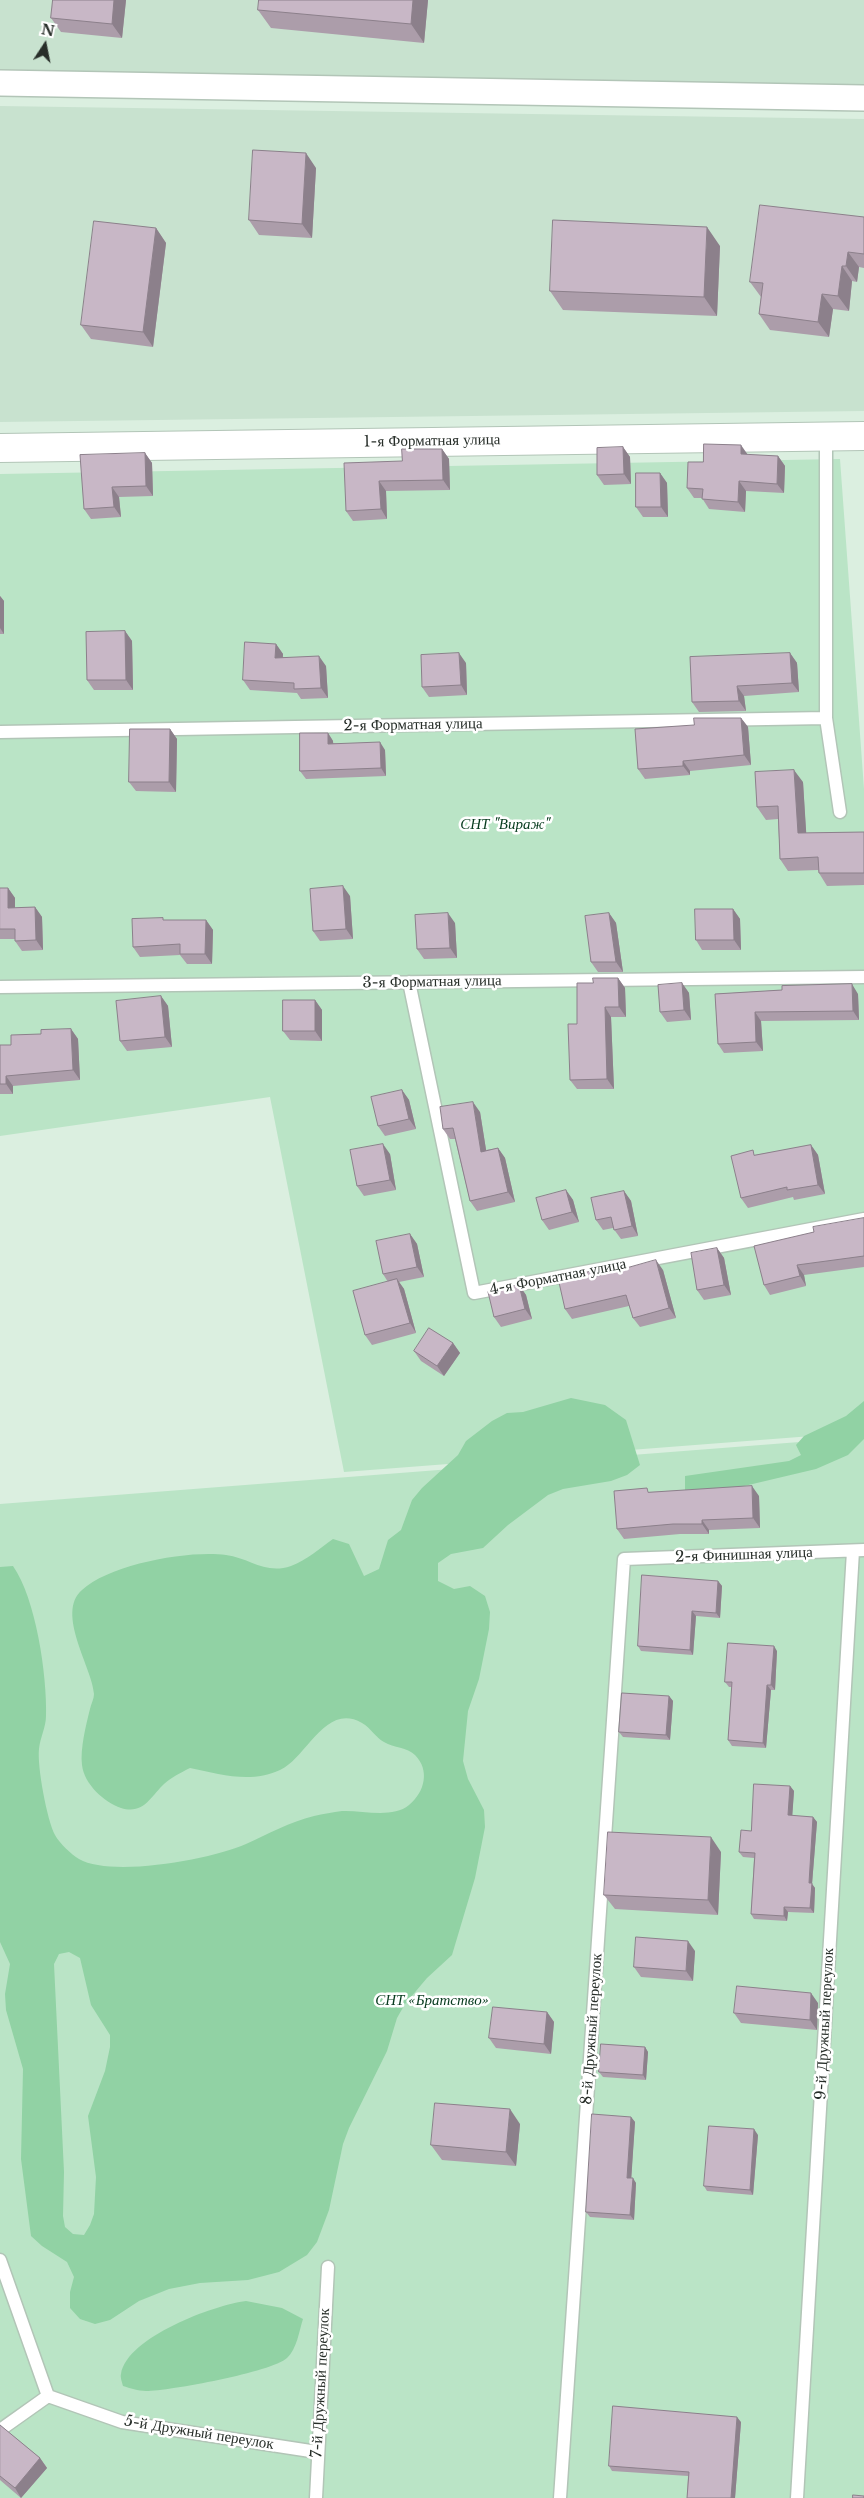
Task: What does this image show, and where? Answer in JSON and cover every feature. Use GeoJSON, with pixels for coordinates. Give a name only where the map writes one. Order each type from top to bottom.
{"type":"FeatureCollection","features":[{"type":"Feature","properties":{"kind":"street"},"geometry":{"type":"LineString","coordinates":[[0,83],[864,98]]}},
{"type":"Feature","properties":{"kind":"street","name":"1-я Форматная улица"},"geometry":{"type":"LineString","coordinates":[[0,448],[864,436]]}},
{"type":"Feature","properties":{"kind":"lane"},"geometry":{"type":"LineString","coordinates":[[826,437],[826,718],[840,812]]}},
{"type":"Feature","properties":{"kind":"lane","name":"2-я Форматная улица"},"geometry":{"type":"LineString","coordinates":[[0,732],[826,718]]}},
{"type":"Feature","properties":{"kind":"lane","name":"3-я Форматная улица"},"geometry":{"type":"LineString","coordinates":[[0,987],[864,977]]}},
{"type":"Feature","properties":{"kind":"lane","name":"4-я Форматная улица"},"geometry":{"type":"LineString","coordinates":[[409,982],[474,1292],[864,1219]]}},
{"type":"Feature","properties":{"kind":"lane","name":"2-я Финишная улица"},"geometry":{"type":"LineString","coordinates":[[624,1559],[859,1550]]}},
{"type":"Feature","properties":{"kind":"lane","name":"9-й Дружный переулок"},"geometry":{"type":"LineString","coordinates":[[797,2498],[859,1550]]}},
{"type":"Feature","properties":{"kind":"lane","name":"8-й Дружный переулок"},"geometry":{"type":"LineString","coordinates":[[560,2498],[624,1559]]}},
{"type":"Feature","properties":{"kind":"lane"},"geometry":{"type":"LineString","coordinates":[[0,2260],[48,2396],[0,2430]]}},
{"type":"Feature","properties":{"kind":"lane","name":"7-й Дружный переулок"},"geometry":{"type":"LineString","coordinates":[[316,2498],[328,2267]]}},
{"type":"Feature","properties":{"kind":"lane","name":"5-й Дружный переулок"},"geometry":{"type":"LineString","coordinates":[[48,2396],[122,2422],[317,2452]]}},
{"type":"Feature","properties":{"kind":"shaded area"},"geometry":{"type":"Polygon","coordinates":[[[0,0],[864,0],[864,95],[0,73],[0,0]]]}},
{"type":"Feature","properties":{"kind":"shaded area"},"geometry":{"type":"Polygon","coordinates":[[[0,106],[864,119],[864,411],[0,422],[0,106]]]}},
{"type":"Feature","properties":{"kind":"shaded area"},"geometry":{"type":"Polygon","coordinates":[[[571,1398],[605,1405],[626,1420],[640,1465],[627,1475],[611,1481],[563,1489],[548,1495],[508,1525],[483,1548],[451,1554],[438,1563],[438,1581],[454,1589],[470,1586],[485,1596],[490,1612],[489,1629],[479,1679],[468,1711],[463,1761],[468,1779],[484,1810],[485,1827],[475,1878],[452,1955],[427,1978],[405,2004],[397,2018],[387,2051],[343,2144],[329,2210],[317,2242],[307,2255],[279,2272],[248,2280],[200,2283],[169,2289],[139,2301],[110,2320],[95,2324],[80,2319],[70,2308],[70,2292],[74,2277],[67,2262],[42,2246],[31,2236],[21,2159],[23,2069],[6,2010],[5,1994],[10,1964],[0,1942],[0,1567],[13,1566],[21,1580],[34,1617],[39,1638],[46,1699],[46,1720],[39,1749],[43,1793],[55,1835],[66,1849],[79,1859],[94,1864],[114,1867],[162,1864],[230,1850],[314,1816],[342,1811],[394,1812],[409,1805],[419,1794],[424,1781],[423,1767],[412,1752],[384,1742],[365,1725],[349,1718],[337,1720],[327,1725],[290,1764],[269,1774],[246,1777],[224,1775],[190,1768],[167,1782],[141,1807],[136,1809],[121,1808],[108,1801],[91,1785],[82,1765],[84,1737],[94,1694],[74,1626],[72,1612],[75,1600],[82,1590],[95,1581],[130,1566],[151,1561],[210,1554],[235,1557],[265,1567],[282,1568],[302,1561],[333,1539],[349,1544],[364,1576],[379,1569],[388,1540],[401,1530],[412,1500],[422,1488],[458,1455],[466,1441],[492,1421],[507,1413],[523,1412],[571,1398]],[[69,1952],[59,1954],[54,1964],[64,2172],[63,2216],[65,2227],[73,2234],[84,2235],[94,2214],[96,2177],[88,2116],[105,2071],[110,2047],[110,2035],[91,2005],[80,1958],[69,1952]]]}},
{"type":"Feature","properties":{"kind":"shaded area"},"geometry":{"type":"Polygon","coordinates":[[[864,1401],[864,1439],[848,1455],[816,1469],[685,1500],[685,1476],[789,1461],[801,1455],[796,1445],[804,1436],[846,1416],[864,1401]]]}},
{"type":"Feature","properties":{"kind":"shaded area"},"geometry":{"type":"Polygon","coordinates":[[[246,2301],[282,2308],[303,2319],[295,2345],[287,2358],[242,2375],[197,2384],[146,2391],[123,2386],[121,2375],[127,2360],[155,2336],[194,2316],[246,2301]]]}},
{"type":"Feature","properties":{"kind":"green space","name":"СНТ \"Вираж\""},"geometry":{"type":"Polygon","coordinates":[[[840,459],[864,789],[864,1432],[344,1472],[270,1097],[0,1136],[0,474],[840,459]]]}},
{"type":"Feature","properties":{"kind":"green space","name":"СНТ «Братство»"},"geometry":{"type":"Polygon","coordinates":[[[864,1437],[864,2498],[0,2498],[0,1504],[864,1437]]]}},
{"type":"Feature","properties":{"kind":"building"},"geometry":{"type":"Polygon","coordinates":[[[53,0],[114,0],[112,24],[51,18],[53,0]]]}},
{"type":"Feature","properties":{"kind":"building"},"geometry":{"type":"Polygon","coordinates":[[[259,0],[413,0],[411,24],[258,10],[259,0]]]}},
{"type":"Feature","properties":{"kind":"building"},"geometry":{"type":"Polygon","coordinates":[[[253,150],[306,153],[302,224],[249,220],[253,150]]]}},
{"type":"Feature","properties":{"kind":"building"},"geometry":{"type":"Polygon","coordinates":[[[760,205],[864,217],[864,254],[848,252],[846,266],[842,266],[838,296],[822,294],[818,322],[759,314],[763,283],[750,282],[760,205]]]}},
{"type":"Feature","properties":{"kind":"building"},"geometry":{"type":"Polygon","coordinates":[[[553,220],[707,227],[704,297],[550,291],[553,220]]]}},
{"type":"Feature","properties":{"kind":"building"},"geometry":{"type":"Polygon","coordinates":[[[94,221],[156,228],[143,332],[81,325],[94,221]]]}},
{"type":"Feature","properties":{"kind":"building"},"geometry":{"type":"Polygon","coordinates":[[[704,444],[741,445],[741,454],[778,456],[777,484],[739,481],[738,502],[702,499],[703,489],[687,488],[688,462],[703,462],[704,444]]]}},
{"type":"Feature","properties":{"kind":"building"},"geometry":{"type":"Polygon","coordinates":[[[623,447],[624,474],[597,475],[597,448],[623,447]]]}},
{"type":"Feature","properties":{"kind":"building"},"geometry":{"type":"Polygon","coordinates":[[[402,449],[442,449],[443,480],[379,481],[381,509],[346,511],[344,463],[402,461],[402,449]]]}},
{"type":"Feature","properties":{"kind":"building"},"geometry":{"type":"Polygon","coordinates":[[[145,453],[146,486],[112,487],[114,507],[84,509],[80,455],[145,453]]]}},
{"type":"Feature","properties":{"kind":"building"},"geometry":{"type":"Polygon","coordinates":[[[636,473],[660,473],[661,507],[636,507],[636,473]]]}},
{"type":"Feature","properties":{"kind":"building"},"geometry":{"type":"Polygon","coordinates":[[[125,631],[126,680],[87,680],[86,632],[125,631]]]}},
{"type":"Feature","properties":{"kind":"building"},"geometry":{"type":"Polygon","coordinates":[[[245,642],[276,644],[275,658],[319,656],[321,688],[294,689],[294,683],[243,680],[245,642]]]}},
{"type":"Feature","properties":{"kind":"building"},"geometry":{"type":"Polygon","coordinates":[[[459,653],[461,685],[422,687],[421,655],[459,653]]]}},
{"type":"Feature","properties":{"kind":"building"},"geometry":{"type":"Polygon","coordinates":[[[790,653],[792,683],[737,686],[739,701],[692,702],[690,657],[790,653]]]}},
{"type":"Feature","properties":{"kind":"building"},"geometry":{"type":"Polygon","coordinates":[[[694,718],[741,718],[744,755],[683,761],[683,766],[638,769],[635,729],[694,725],[694,718]]]}},
{"type":"Feature","properties":{"kind":"building"},"geometry":{"type":"Polygon","coordinates":[[[130,729],[170,729],[169,782],[129,782],[130,729]]]}},
{"type":"Feature","properties":{"kind":"building"},"geometry":{"type":"Polygon","coordinates":[[[300,733],[328,733],[328,744],[380,742],[381,768],[300,771],[300,733]]]}},
{"type":"Feature","properties":{"kind":"building"},"geometry":{"type":"Polygon","coordinates":[[[794,770],[798,833],[864,832],[864,873],[819,873],[818,857],[780,859],[778,806],[757,807],[755,772],[794,770]]]}},
{"type":"Feature","properties":{"kind":"building"},"geometry":{"type":"Polygon","coordinates":[[[343,886],[346,929],[313,931],[310,889],[343,886]]]}},
{"type":"Feature","properties":{"kind":"building"},"geometry":{"type":"Polygon","coordinates":[[[0,888],[8,888],[8,908],[35,907],[36,940],[15,941],[15,929],[0,929],[0,888]]]}},
{"type":"Feature","properties":{"kind":"building"},"geometry":{"type":"Polygon","coordinates":[[[695,909],[733,909],[734,940],[696,940],[695,909]]]}},
{"type":"Feature","properties":{"kind":"building"},"geometry":{"type":"Polygon","coordinates":[[[448,913],[450,948],[417,949],[415,915],[448,913]]]}},
{"type":"Feature","properties":{"kind":"building"},"geometry":{"type":"Polygon","coordinates":[[[609,913],[616,962],[591,962],[585,916],[609,913]]]}},
{"type":"Feature","properties":{"kind":"building"},"geometry":{"type":"Polygon","coordinates":[[[163,918],[163,920],[206,920],[205,954],[180,954],[180,944],[133,947],[132,919],[163,918]]]}},
{"type":"Feature","properties":{"kind":"building"},"geometry":{"type":"Polygon","coordinates":[[[593,978],[618,978],[619,1007],[605,1007],[607,1079],[570,1080],[568,1024],[577,1024],[577,983],[593,983],[593,978]]]}},
{"type":"Feature","properties":{"kind":"building"},"geometry":{"type":"Polygon","coordinates":[[[682,983],[684,1010],[660,1012],[658,985],[682,983]]]}},
{"type":"Feature","properties":{"kind":"building"},"geometry":{"type":"Polygon","coordinates":[[[852,984],[853,1011],[755,1012],[756,1042],[718,1044],[715,994],[782,990],[782,986],[852,984]]]}},
{"type":"Feature","properties":{"kind":"building"},"geometry":{"type":"Polygon","coordinates":[[[161,996],[165,1037],[120,1041],[116,1001],[161,996]]]}},
{"type":"Feature","properties":{"kind":"building"},"geometry":{"type":"Polygon","coordinates":[[[283,1000],[315,1000],[315,1031],[283,1031],[283,1000]]]}},
{"type":"Feature","properties":{"kind":"building"},"geometry":{"type":"Polygon","coordinates":[[[71,1029],[73,1070],[6,1076],[6,1084],[0,1084],[0,1045],[11,1045],[11,1035],[41,1034],[41,1030],[71,1029]]]}},
{"type":"Feature","properties":{"kind":"building"},"geometry":{"type":"Polygon","coordinates":[[[402,1090],[409,1119],[378,1126],[371,1097],[402,1090]]]}},
{"type":"Feature","properties":{"kind":"building"},"geometry":{"type":"Polygon","coordinates":[[[473,1102],[481,1152],[498,1148],[508,1192],[470,1201],[453,1128],[443,1129],[440,1107],[473,1102]]]}},
{"type":"Feature","properties":{"kind":"building"},"geometry":{"type":"Polygon","coordinates":[[[383,1144],[390,1180],[357,1186],[350,1150],[383,1144]]]}},
{"type":"Feature","properties":{"kind":"building"},"geometry":{"type":"Polygon","coordinates":[[[811,1145],[818,1185],[787,1190],[787,1187],[741,1198],[731,1156],[753,1150],[754,1155],[811,1145]]]}},
{"type":"Feature","properties":{"kind":"building"},"geometry":{"type":"Polygon","coordinates":[[[566,1190],[572,1212],[542,1220],[536,1198],[566,1190]]]}},
{"type":"Feature","properties":{"kind":"building"},"geometry":{"type":"Polygon","coordinates":[[[624,1191],[632,1226],[614,1230],[611,1217],[596,1220],[591,1198],[624,1191]]]}},
{"type":"Feature","properties":{"kind":"building"},"geometry":{"type":"Polygon","coordinates":[[[864,1218],[864,1256],[797,1265],[800,1276],[764,1285],[754,1246],[814,1232],[813,1227],[864,1218]]]}},
{"type":"Feature","properties":{"kind":"building"},"geometry":{"type":"Polygon","coordinates":[[[410,1234],[417,1267],[383,1274],[376,1241],[410,1234]]]}},
{"type":"Feature","properties":{"kind":"building"},"geometry":{"type":"Polygon","coordinates":[[[717,1248],[724,1285],[697,1290],[691,1253],[717,1248]]]}},
{"type":"Feature","properties":{"kind":"building"},"geometry":{"type":"Polygon","coordinates":[[[656,1260],[669,1308],[633,1318],[626,1295],[565,1309],[558,1278],[592,1271],[593,1277],[656,1260]]]}},
{"type":"Feature","properties":{"kind":"building"},"geometry":{"type":"Polygon","coordinates":[[[397,1279],[410,1323],[365,1335],[353,1291],[397,1279]]]}},
{"type":"Feature","properties":{"kind":"building"},"geometry":{"type":"Polygon","coordinates":[[[519,1285],[525,1309],[494,1317],[488,1292],[519,1285]]]}},
{"type":"Feature","properties":{"kind":"building"},"geometry":{"type":"Polygon","coordinates":[[[429,1328],[453,1343],[437,1366],[414,1351],[429,1328]]]}},
{"type":"Feature","properties":{"kind":"building"},"geometry":{"type":"Polygon","coordinates":[[[752,1486],[753,1518],[702,1520],[702,1524],[673,1524],[617,1529],[614,1491],[647,1488],[648,1492],[752,1486]]]}},
{"type":"Feature","properties":{"kind":"building"},"geometry":{"type":"Polygon","coordinates":[[[642,1575],[718,1581],[716,1613],[692,1611],[690,1650],[638,1646],[642,1575]]]}},
{"type":"Feature","properties":{"kind":"building"},"geometry":{"type":"Polygon","coordinates":[[[728,1643],[774,1646],[771,1685],[767,1685],[763,1743],[728,1740],[732,1682],[725,1682],[728,1643]]]}},
{"type":"Feature","properties":{"kind":"building"},"geometry":{"type":"Polygon","coordinates":[[[622,1693],[669,1696],[666,1735],[619,1732],[622,1693]]]}},
{"type":"Feature","properties":{"kind":"building"},"geometry":{"type":"Polygon","coordinates":[[[754,1784],[790,1786],[788,1815],[813,1817],[809,1883],[812,1883],[810,1908],[784,1907],[784,1916],[751,1914],[755,1853],[739,1852],[741,1830],[751,1831],[754,1784]]]}},
{"type":"Feature","properties":{"kind":"building"},"geometry":{"type":"Polygon","coordinates":[[[608,1832],[711,1837],[708,1900],[604,1895],[608,1832]]]}},
{"type":"Feature","properties":{"kind":"building"},"geometry":{"type":"Polygon","coordinates":[[[636,1937],[688,1941],[686,1971],[634,1967],[636,1937]]]}},
{"type":"Feature","properties":{"kind":"building"},"geometry":{"type":"Polygon","coordinates":[[[737,1986],[811,1993],[810,2020],[734,2013],[737,1986]]]}},
{"type":"Feature","properties":{"kind":"building"},"geometry":{"type":"Polygon","coordinates":[[[493,2007],[547,2012],[544,2044],[489,2038],[493,2007]]]}},
{"type":"Feature","properties":{"kind":"building"},"geometry":{"type":"Polygon","coordinates":[[[601,2044],[645,2047],[643,2075],[599,2072],[601,2044]]]}},
{"type":"Feature","properties":{"kind":"building"},"geometry":{"type":"Polygon","coordinates":[[[435,2103],[510,2109],[506,2152],[431,2145],[435,2103]]]}},
{"type":"Feature","properties":{"kind":"building"},"geometry":{"type":"Polygon","coordinates":[[[592,2114],[631,2117],[627,2178],[633,2178],[630,2215],[586,2212],[592,2114]]]}},
{"type":"Feature","properties":{"kind":"building"},"geometry":{"type":"Polygon","coordinates":[[[709,2126],[754,2129],[750,2190],[704,2186],[709,2126]]]}},
{"type":"Feature","properties":{"kind":"building"},"geometry":{"type":"Polygon","coordinates":[[[613,2406],[737,2417],[731,2498],[687,2498],[689,2472],[609,2466],[613,2406]]]}},
{"type":"Feature","properties":{"kind":"building"},"geometry":{"type":"Polygon","coordinates":[[[0,2425],[40,2458],[15,2488],[0,2476],[0,2425]]]}},
{"type":"Feature","properties":{"kind":"building"},"geometry":{"type":"Polygon","coordinates":[[[853,2495],[864,2496],[864,2498],[853,2498],[853,2495]]]}}]}
